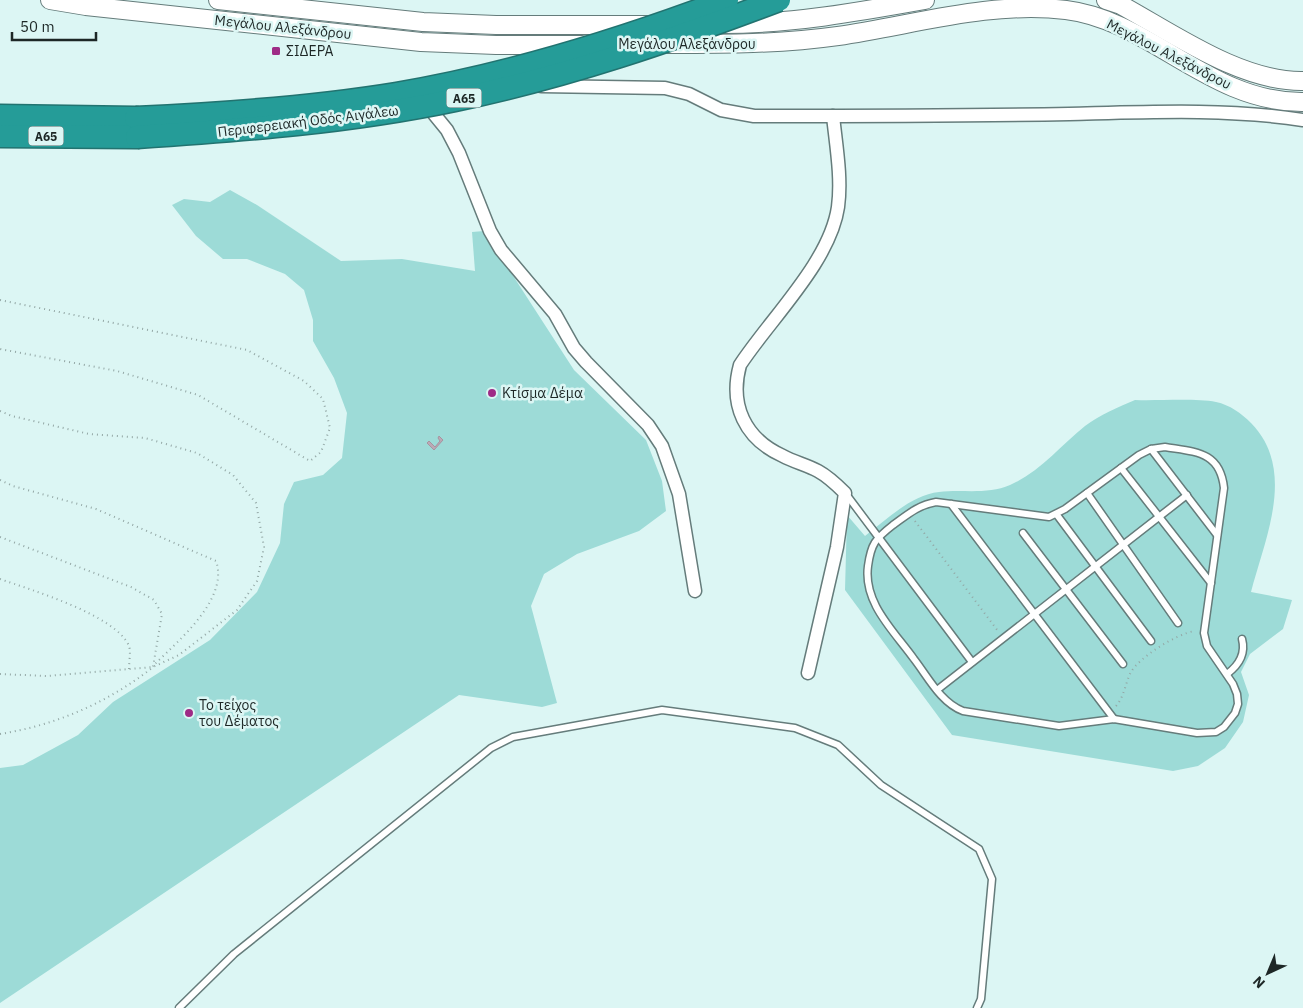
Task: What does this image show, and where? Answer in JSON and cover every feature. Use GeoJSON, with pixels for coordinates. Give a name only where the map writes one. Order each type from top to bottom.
{"type":"FeatureCollection","features":[{"type":"Feature","properties":{"kind":"highway","name":"Περιφερειακή Οδός Αιγάλεω"},"geometry":{"type":"LineString","coordinates":[[0,136],[137,127],[398,93],[567,53],[625,36],[728,0]]}},
{"type":"Feature","properties":{"kind":"highway","name":"Περιφερειακή Οδός Αιγάλεω"},"geometry":{"type":"LineString","coordinates":[[0,116],[137,127],[284,127],[344,120],[456,100],[517,86],[632,53],[779,0]]}},
{"type":"Feature","properties":{"kind":"main road","name":"Μεγάλου Αλεξάνδρου"},"geometry":{"type":"LineString","coordinates":[[50,0],[86,6],[421,42],[496,45],[766,44],[838,36],[1002,8],[1047,4],[1113,23],[1206,75],[1233,87],[1261,96],[1303,102]]}},
{"type":"Feature","properties":{"kind":"main road","name":"Μεγάλου Αλεξάνδρου"},"geometry":{"type":"LineString","coordinates":[[218,0],[423,22],[496,25],[764,24],[832,17],[925,0]]}},
{"type":"Feature","properties":{"kind":"main road","name":"Μεγάλου Αλεξάνδρου"},"geometry":{"type":"LineString","coordinates":[[1106,0],[1122,5],[1216,58],[1240,68],[1268,78],[1303,82]]}},
{"type":"Feature","properties":{"kind":"street"},"geometry":{"type":"LineString","coordinates":[[695,591],[679,494],[673,471],[662,446],[648,425],[586,362],[555,314],[501,250],[447,130],[410,84],[665,88],[683,92],[734,113],[754,116],[1149,111],[1222,112],[1303,120]]}},
{"type":"Feature","properties":{"kind":"street"},"geometry":{"type":"LineString","coordinates":[[808,673],[837,547],[845,493],[819,471],[782,456],[756,439],[740,416],[736,396],[736,378],[740,365],[821,254],[832,231],[838,207],[839,182],[833,116]]}},
{"type":"Feature","properties":{"kind":"lane"},"geometry":{"type":"LineString","coordinates":[[1165,447],[1197,452],[1214,461],[1219,467],[1224,488],[1204,633],[1212,654],[1227,674],[1237,694],[1238,704],[1230,720],[1216,732],[1197,733],[1111,716],[1059,726],[954,708],[937,690],[870,595],[867,584],[869,559],[873,543],[909,513],[926,503],[951,504],[1040,517],[1057,515],[1121,468],[1151,449],[1165,447]]}},
{"type":"Feature","properties":{"kind":"lane"},"geometry":{"type":"LineString","coordinates":[[1151,449],[1218,535]]}},
{"type":"Feature","properties":{"kind":"lane"},"geometry":{"type":"LineString","coordinates":[[1121,468],[1211,583]]}},
{"type":"Feature","properties":{"kind":"lane"},"geometry":{"type":"LineString","coordinates":[[845,493],[972,662]]}},
{"type":"Feature","properties":{"kind":"lane"},"geometry":{"type":"LineString","coordinates":[[1087,493],[1178,623]]}},
{"type":"Feature","properties":{"kind":"lane"},"geometry":{"type":"LineString","coordinates":[[937,690],[1187,495]]}},
{"type":"Feature","properties":{"kind":"lane"},"geometry":{"type":"LineString","coordinates":[[951,504],[1111,716]]}},
{"type":"Feature","properties":{"kind":"lane"},"geometry":{"type":"LineString","coordinates":[[1057,515],[1151,640]]}},
{"type":"Feature","properties":{"kind":"lane"},"geometry":{"type":"LineString","coordinates":[[1022,533],[1123,664]]}},
{"type":"Feature","properties":{"kind":"lane"},"geometry":{"type":"LineString","coordinates":[[1227,674],[1240,661],[1244,646],[1242,639]]}},
{"type":"Feature","properties":{"kind":"lane"},"geometry":{"type":"LineString","coordinates":[[179,1008],[234,954],[491,748],[513,737],[662,710],[794,728],[838,745],[881,785],[979,849],[992,879],[981,999],[977,1008]]}},
{"type":"Feature","properties":{"kind":"path"},"geometry":{"type":"LineString","coordinates":[[0,300],[247,350],[304,381],[323,399],[330,428],[320,452],[310,461],[198,395],[117,371],[0,349]]}},
{"type":"Feature","properties":{"kind":"path"},"geometry":{"type":"LineString","coordinates":[[0,411],[12,416],[89,434],[145,438],[197,453],[233,475],[256,503],[264,547],[257,581],[236,610],[179,655],[153,667],[47,676],[0,674]]}},
{"type":"Feature","properties":{"kind":"path"},"geometry":{"type":"LineString","coordinates":[[0,480],[13,486],[96,509],[216,561],[219,571],[214,594],[197,621],[153,667],[125,688],[74,714],[31,729],[0,734]]}},
{"type":"Feature","properties":{"kind":"path"},"geometry":{"type":"LineString","coordinates":[[909,513],[1003,638]]}},
{"type":"Feature","properties":{"kind":"path"},"geometry":{"type":"LineString","coordinates":[[0,537],[131,587],[154,600],[162,614],[153,667]]}},
{"type":"Feature","properties":{"kind":"path"},"geometry":{"type":"LineString","coordinates":[[0,579],[78,608],[114,627],[129,646],[130,669]]}},
{"type":"Feature","properties":{"kind":"path"},"geometry":{"type":"LineString","coordinates":[[1111,716],[1120,701],[1130,673],[1140,661],[1185,633],[1198,630],[1204,633]]}},
{"type":"Feature","properties":{"kind":"shaded area"},"geometry":{"type":"Polygon","coordinates":[[[230,190],[257,205],[341,261],[402,259],[475,271],[472,232],[484,231],[574,370],[646,440],[662,481],[666,511],[639,531],[577,554],[544,574],[531,606],[557,703],[542,707],[459,695],[0,1003],[0,768],[23,765],[78,735],[113,702],[210,640],[257,592],[280,543],[284,504],[294,482],[323,475],[342,458],[347,413],[334,378],[313,341],[313,320],[304,290],[285,274],[247,259],[223,259],[196,236],[172,205],[184,199],[210,202],[230,190]]]}},
{"type":"Feature","properties":{"kind":"shaded area"},"geometry":{"type":"Polygon","coordinates":[[[1135,400],[1198,400],[1216,402],[1231,407],[1251,423],[1265,442],[1272,462],[1275,483],[1274,505],[1251,592],[1292,600],[1283,629],[1250,654],[1241,672],[1249,695],[1243,722],[1225,748],[1198,766],[1173,771],[952,735],[845,590],[847,515],[865,536],[899,509],[929,494],[948,491],[993,490],[1010,485],[1021,480],[1040,466],[1085,426],[1135,400]]]}},
{"type":"Feature","properties":{"kind":"building"},"geometry":{"type":"Polygon","coordinates":[[[439,436],[443,440],[434,450],[427,443],[429,441],[435,447],[440,441],[439,436]]]}},
{"type":"Feature","properties":{"kind":"place","name":"ΣΙΔΕΡΑ"},"geometry":{"type":"Point","coordinates":[276,51]}},
{"type":"Feature","properties":{"kind":"place","name":"Κτίσμα Δέμα"},"geometry":{"type":"Point","coordinates":[492,393]}},
{"type":"Feature","properties":{"kind":"place","name":"Το τείχος του Δέματος"},"geometry":{"type":"Point","coordinates":[189,713]}}]}
